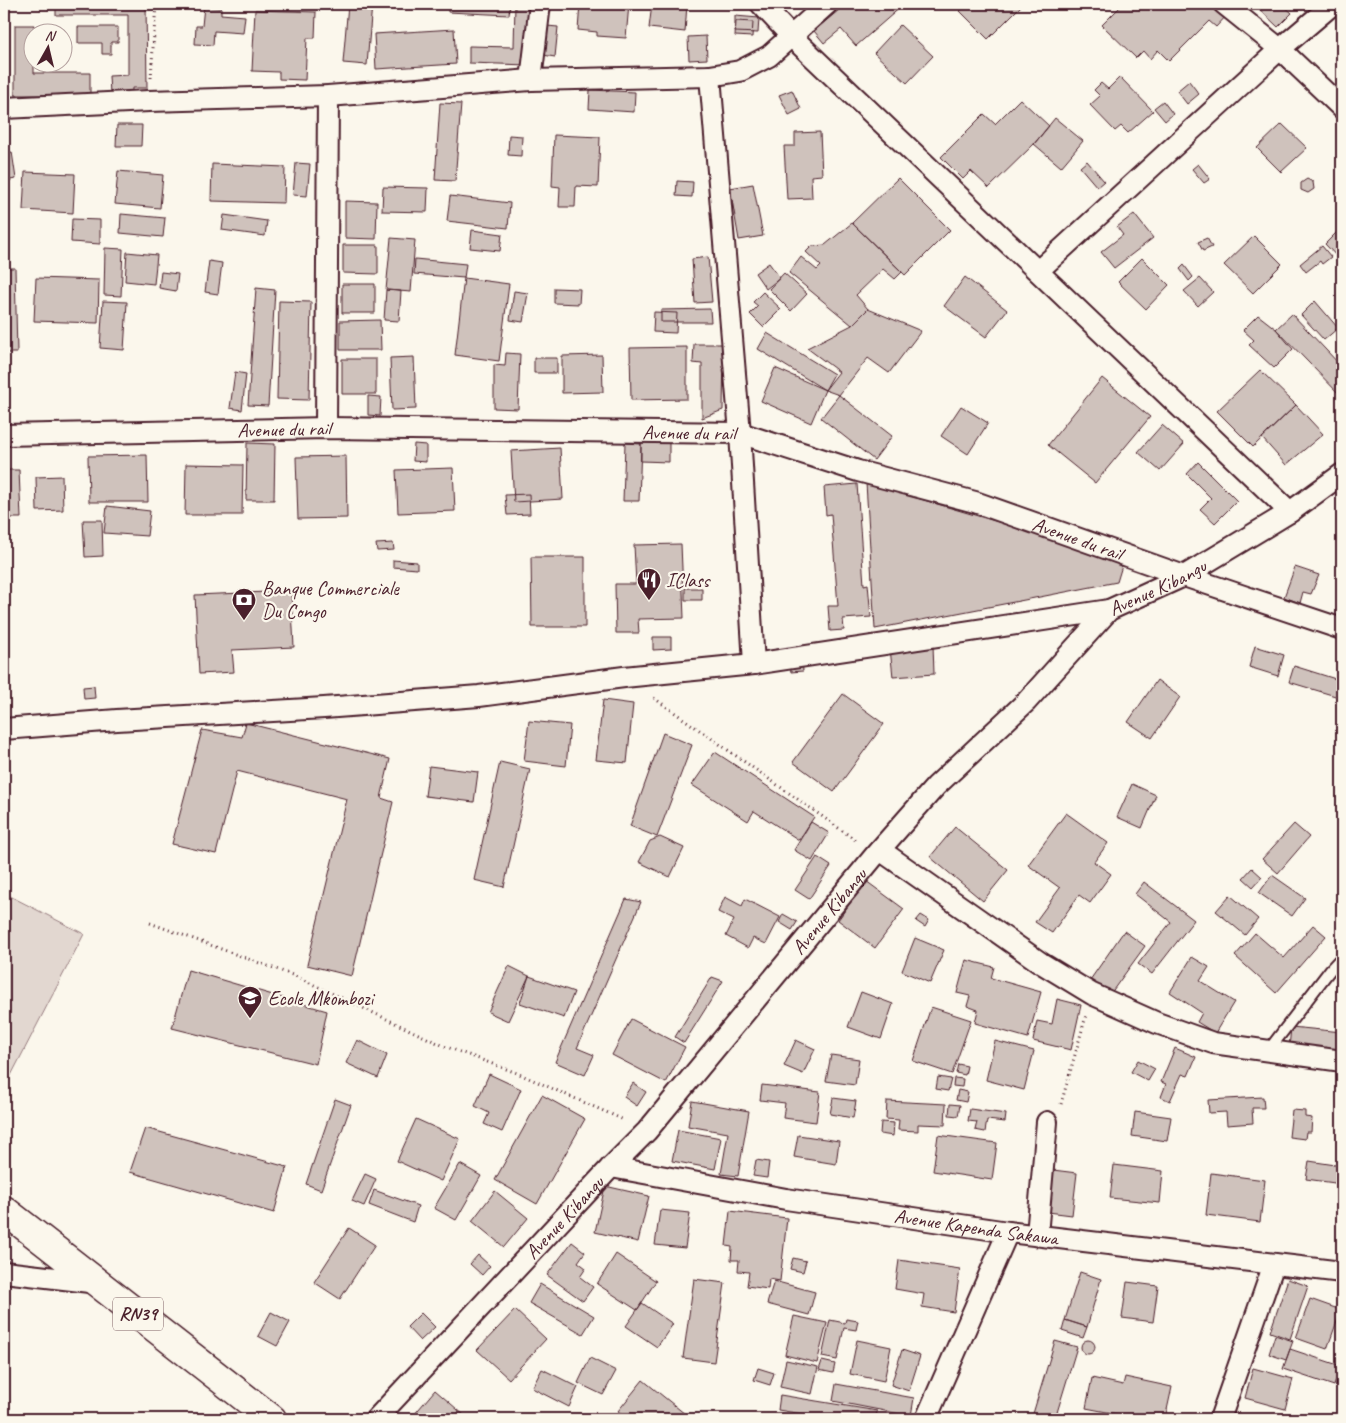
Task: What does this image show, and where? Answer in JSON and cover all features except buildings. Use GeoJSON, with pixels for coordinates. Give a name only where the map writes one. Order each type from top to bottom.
{"type":"FeatureCollection","features":[{"type":"Feature","properties":{"kind":"highway","name":"RN39"},"geometry":{"type":"LineString","coordinates":[[4,1210],[272,1419]]}},
{"type":"Feature","properties":{"kind":"street"},"geometry":{"type":"LineString","coordinates":[[531,80],[540,4]]}},
{"type":"Feature","properties":{"kind":"street"},"geometry":{"type":"LineString","coordinates":[[761,4],[791,36],[1290,512]]}},
{"type":"Feature","properties":{"kind":"street"},"geometry":{"type":"LineString","coordinates":[[4,108],[149,101],[328,96],[531,80],[710,76],[740,71],[769,56],[827,4]]}},
{"type":"Feature","properties":{"kind":"street"},"geometry":{"type":"LineString","coordinates":[[1224,4],[1280,49],[1342,108]]}},
{"type":"Feature","properties":{"kind":"street"},"geometry":{"type":"LineString","coordinates":[[1038,270],[1280,49],[1333,4]]}},
{"type":"Feature","properties":{"kind":"street"},"geometry":{"type":"LineString","coordinates":[[710,76],[740,433],[754,664]]}},
{"type":"Feature","properties":{"kind":"street"},"geometry":{"type":"LineString","coordinates":[[326,428],[328,96]]}},
{"type":"Feature","properties":{"kind":"street","name":"Avenue du rail"},"geometry":{"type":"LineString","coordinates":[[4,435],[326,428],[740,433],[858,471],[975,502],[1342,630]]}},
{"type":"Feature","properties":{"kind":"street","name":"Avenue Kibangu"},"geometry":{"type":"LineString","coordinates":[[376,1419],[611,1167],[647,1131],[878,852],[936,786],[1026,702],[1110,610],[1184,576],[1290,512],[1342,474]]}},
{"type":"Feature","properties":{"kind":"street"},"geometry":{"type":"LineString","coordinates":[[4,729],[479,696],[624,677],[754,664],[1110,610]]}},
{"type":"Feature","properties":{"kind":"street"},"geometry":{"type":"LineString","coordinates":[[878,852],[1041,963],[1092,994],[1158,1023],[1213,1043],[1342,1061]]}},
{"type":"Feature","properties":{"kind":"street"},"geometry":{"type":"LineString","coordinates":[[1037,1235],[1047,1122]]}},
{"type":"Feature","properties":{"kind":"street","name":"Avenue Kapenda Sakawa"},"geometry":{"type":"LineString","coordinates":[[611,1167],[786,1199],[1008,1232],[1342,1272]]}},
{"type":"Feature","properties":{"kind":"street"},"geometry":{"type":"LineString","coordinates":[[926,1419],[1008,1232]]}},
{"type":"Feature","properties":{"kind":"street"},"geometry":{"type":"LineString","coordinates":[[1220,1419],[1274,1264]]}},
{"type":"Feature","properties":{"kind":"street"},"geometry":{"type":"LineString","coordinates":[[4,1272],[100,1284]]}},
{"type":"Feature","properties":{"kind":"lane"},"geometry":{"type":"LineString","coordinates":[[1268,1051],[1342,957]]}},
{"type":"Feature","properties":{"kind":"path"},"geometry":{"type":"LineString","coordinates":[[149,101],[156,4]]}},
{"type":"Feature","properties":{"kind":"path"},"geometry":{"type":"LineString","coordinates":[[624,677],[878,852]]}},
{"type":"Feature","properties":{"kind":"path"},"geometry":{"type":"LineString","coordinates":[[150,923],[295,976],[444,1046],[517,1073],[647,1131]]}},
{"type":"Feature","properties":{"kind":"path"},"geometry":{"type":"LineString","coordinates":[[1047,1122],[1056,1121],[1092,994]]}},
{"type":"Feature","properties":{"kind":"shaded area"},"geometry":{"type":"Polygon","coordinates":[[[4,893],[84,934],[4,1089],[4,893]]]}},
{"type":"Feature","properties":{"kind":"place","name":"IClass"},"geometry":{"type":"Point","coordinates":[649,601]}},
{"type":"Feature","properties":{"kind":"place","name":"Banque Commerciale Du Congo"},"geometry":{"type":"Point","coordinates":[244,621]}},
{"type":"Feature","properties":{"kind":"place","name":"Ecole Mkombozi"},"geometry":{"type":"Point","coordinates":[250,1019]}}]}
